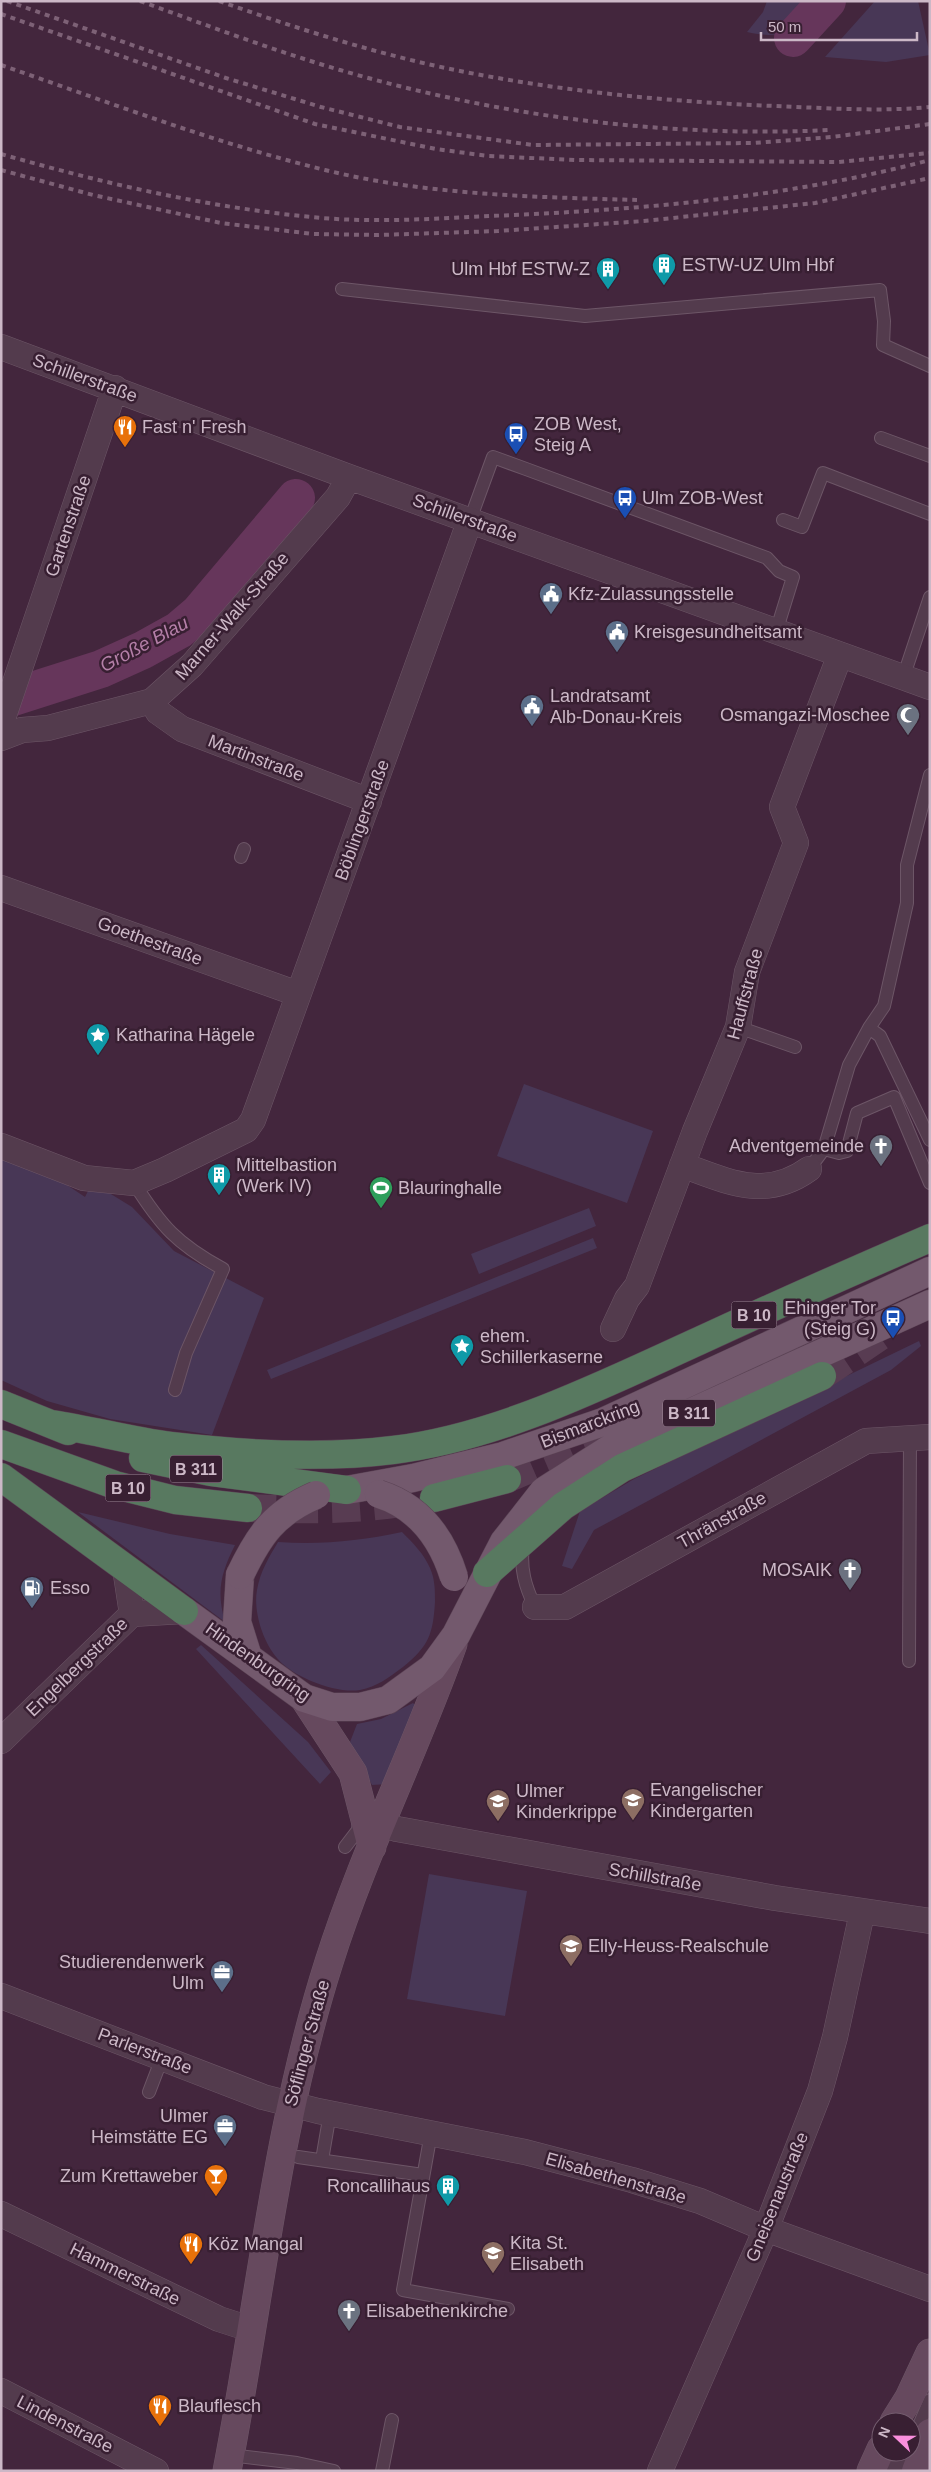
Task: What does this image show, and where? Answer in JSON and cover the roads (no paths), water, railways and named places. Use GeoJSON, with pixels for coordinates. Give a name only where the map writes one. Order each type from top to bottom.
{"type":"FeatureCollection","features":[{"type":"Feature","properties":{"kind":"highway","name":"B 10"},"geometry":{"type":"LineString","coordinates":[[1,1404],[52,1424],[168,1446],[238,1452],[320,1454],[384,1451],[435,1442],[501,1425],[580,1396],[797,1295],[930,1238]]}},
{"type":"Feature","properties":{"kind":"highway"},"geometry":{"type":"LineString","coordinates":[[487,1573],[524,1543],[569,1502],[622,1468],[822,1376]]}},
{"type":"Feature","properties":{"kind":"highway","name":"B 311"},"geometry":{"type":"LineString","coordinates":[[52,1424],[88,1441],[146,1459],[212,1472],[347,1490]]}},
{"type":"Feature","properties":{"kind":"highway","name":"B 10"},"geometry":{"type":"LineString","coordinates":[[1,1444],[115,1485],[175,1500],[248,1508]]}},
{"type":"Feature","properties":{"kind":"highway","name":"B 311"},"geometry":{"type":"LineString","coordinates":[[1,1477],[184,1611]]}},
{"type":"Feature","properties":{"kind":"highway"},"geometry":{"type":"LineString","coordinates":[[434,1498],[507,1479]]}},
{"type":"Feature","properties":{"kind":"main road","name":"Bismarckring"},"geometry":{"type":"LineString","coordinates":[[248,1657],[237,1622],[240,1575],[258,1539],[284,1511],[316,1495],[413,1478],[503,1456],[603,1422],[930,1271]]}},
{"type":"Feature","properties":{"kind":"main road","name":"Bismarckring"},"geometry":{"type":"LineString","coordinates":[[456,1634],[504,1542],[544,1491],[608,1450],[930,1304]]}},
{"type":"Feature","properties":{"kind":"main road"},"geometry":{"type":"LineString","coordinates":[[347,1490],[379,1494],[405,1505],[435,1533],[447,1554],[454,1577],[456,1634]]}},
{"type":"Feature","properties":{"kind":"main road","name":"Hindenburgring"},"geometry":{"type":"LineString","coordinates":[[184,1611],[304,1698],[332,1707],[360,1707],[388,1700],[432,1668],[456,1634]]}},
{"type":"Feature","properties":{"kind":"street","name":"Schillerstraße"},"geometry":{"type":"LineString","coordinates":[[1,347],[349,477],[930,687]]}},
{"type":"Feature","properties":{"kind":"street","name":"Gartenstraße"},"geometry":{"type":"LineString","coordinates":[[1,724],[13,670],[115,388]]}},
{"type":"Feature","properties":{"kind":"street","name":"Marner-Walk-Straße"},"geometry":{"type":"LineString","coordinates":[[1,738],[22,730],[48,728],[152,702],[192,665],[338,496],[349,477]]}},
{"type":"Feature","properties":{"kind":"street","name":"Böblingerstraße"},"geometry":{"type":"LineString","coordinates":[[134,1183],[235,1136],[246,1130],[253,1120],[470,520]]}},
{"type":"Feature","properties":{"kind":"street","name":"Hauffstraße"},"geometry":{"type":"LineString","coordinates":[[613,1328],[627,1299],[637,1286],[682,1165],[738,1027],[747,972],[796,843],[782,807],[840,655]]}},
{"type":"Feature","properties":{"kind":"street","name":"Martinstraße"},"geometry":{"type":"LineString","coordinates":[[152,702],[158,712],[182,729],[369,801]]}},
{"type":"Feature","properties":{"kind":"street","name":"Goethestraße"},"geometry":{"type":"LineString","coordinates":[[1,888],[298,994]]}},
{"type":"Feature","properties":{"kind":"street"},"geometry":{"type":"LineString","coordinates":[[1,1146],[84,1178],[134,1183]]}},
{"type":"Feature","properties":{"kind":"street"},"geometry":{"type":"LineString","coordinates":[[682,1165],[737,1185],[750,1187],[782,1184],[797,1178],[809,1169]]}},
{"type":"Feature","properties":{"kind":"street","name":"Thränstraße"},"geometry":{"type":"LineString","coordinates":[[535,1607],[565,1607],[866,1442],[920,1437]]}},
{"type":"Feature","properties":{"kind":"street","name":"Engelbergstraße"},"geometry":{"type":"LineString","coordinates":[[125,1568],[132,1614]]}},
{"type":"Feature","properties":{"kind":"street","name":"Engelbergstraße"},"geometry":{"type":"LineString","coordinates":[[1,1741],[132,1614],[184,1611]]}},
{"type":"Feature","properties":{"kind":"street","name":"Söflinger Straße"},"geometry":{"type":"LineString","coordinates":[[228,2463],[290,2105],[329,1963],[366,1839],[456,1634]]}},
{"type":"Feature","properties":{"kind":"street"},"geometry":{"type":"LineString","coordinates":[[304,1698],[353,1773],[362,1804],[366,1839]]}},
{"type":"Feature","properties":{"kind":"street","name":"Schillstraße"},"geometry":{"type":"LineString","coordinates":[[366,1839],[396,1829],[836,1909],[930,1921]]}},
{"type":"Feature","properties":{"kind":"street","name":"Gneisenaustraße"},"geometry":{"type":"LineString","coordinates":[[660,2471],[766,2229],[820,2091],[835,2037],[862,1913]]}},
{"type":"Feature","properties":{"kind":"street","name":"Parlerstraße"},"geometry":{"type":"LineString","coordinates":[[1,1996],[263,2097],[290,2105]]}},
{"type":"Feature","properties":{"kind":"street","name":"Elisabethenstraße"},"geometry":{"type":"LineString","coordinates":[[290,2105],[525,2152],[632,2180],[700,2202],[766,2229],[930,2289]]}},
{"type":"Feature","properties":{"kind":"street","name":"Hammerstraße"},"geometry":{"type":"LineString","coordinates":[[1,2214],[219,2319],[250,2330]]}},
{"type":"Feature","properties":{"kind":"street"},"geometry":{"type":"LineString","coordinates":[[900,2412],[909,2398],[930,2353]]}},
{"type":"Feature","properties":{"kind":"street","name":"Lindenstraße"},"geometry":{"type":"LineString","coordinates":[[1,2392],[156,2471]]}},
{"type":"Feature","properties":{"kind":"street"},"geometry":{"type":"LineString","coordinates":[[916,2471],[930,2433]]}},
{"type":"Feature","properties":{"kind":"lane"},"geometry":{"type":"LineString","coordinates":[[342,290],[585,316],[880,290],[884,321],[883,345],[930,366]]}},
{"type":"Feature","properties":{"kind":"lane"},"geometry":{"type":"LineString","coordinates":[[881,438],[930,456]]}},
{"type":"Feature","properties":{"kind":"lane"},"geometry":{"type":"LineString","coordinates":[[470,520],[493,457],[767,558],[779,571],[793,577],[776,632]]}},
{"type":"Feature","properties":{"kind":"lane"},"geometry":{"type":"LineString","coordinates":[[783,520],[802,527],[823,474],[930,514]]}},
{"type":"Feature","properties":{"kind":"lane"},"geometry":{"type":"LineString","coordinates":[[903,678],[930,598]]}},
{"type":"Feature","properties":{"kind":"lane"},"geometry":{"type":"LineString","coordinates":[[809,1169],[824,1149],[849,1065],[868,1028],[884,1006],[908,903],[907,865],[930,775]]}},
{"type":"Feature","properties":{"kind":"lane"},"geometry":{"type":"LineString","coordinates":[[738,1027],[795,1047]]}},
{"type":"Feature","properties":{"kind":"lane"},"geometry":{"type":"LineString","coordinates":[[868,1028],[880,1036],[930,1140]]}},
{"type":"Feature","properties":{"kind":"lane"},"geometry":{"type":"LineString","coordinates":[[824,1149],[840,1153],[850,1153],[857,1113],[894,1097],[930,1183]]}},
{"type":"Feature","properties":{"kind":"lane"},"geometry":{"type":"LineString","coordinates":[[134,1183],[156,1218],[192,1252],[223,1269],[186,1353],[175,1390]]}},
{"type":"Feature","properties":{"kind":"lane","name":"Thränstraße"},"geometry":{"type":"LineString","coordinates":[[909,1661],[920,1437]]}},
{"type":"Feature","properties":{"kind":"lane"},"geometry":{"type":"LineString","coordinates":[[524,1543],[521,1561],[524,1583],[535,1607]]}},
{"type":"Feature","properties":{"kind":"lane"},"geometry":{"type":"LineString","coordinates":[[149,2092],[162,2058]]}},
{"type":"Feature","properties":{"kind":"lane"},"geometry":{"type":"LineString","coordinates":[[322,2160],[330,2113]]}},
{"type":"Feature","properties":{"kind":"lane"},"geometry":{"type":"LineString","coordinates":[[431,2133],[403,2290],[508,2309]]}},
{"type":"Feature","properties":{"kind":"lane"},"geometry":{"type":"LineString","coordinates":[[298,2156],[423,2175]]}},
{"type":"Feature","properties":{"kind":"lane"},"geometry":{"type":"LineString","coordinates":[[914,2412],[930,2377]]}},
{"type":"Feature","properties":{"kind":"lane"},"geometry":{"type":"LineString","coordinates":[[921,2421],[930,2400]]}},
{"type":"Feature","properties":{"kind":"lane"},"geometry":{"type":"LineString","coordinates":[[382,2471],[392,2420]]}},
{"type":"Feature","properties":{"kind":"lane"},"geometry":{"type":"LineString","coordinates":[[228,2463],[297,2463],[334,2471]]}},
{"type":"Feature","properties":{"kind":"waterway"},"geometry":{"type":"LineString","coordinates":[[793,38],[827,1]]}},
{"type":"Feature","properties":{"kind":"waterway","name":"Große Blau"},"geometry":{"type":"LineString","coordinates":[[1,701],[101,669],[143,650],[179,630],[199,613],[296,498]]}},
{"type":"Feature","properties":{"kind":"tunnel"},"geometry":{"type":"LineString","coordinates":[[822,1376],[887,1332]]}},
{"type":"Feature","properties":{"kind":"tunnel"},"geometry":{"type":"LineString","coordinates":[[507,1479],[632,1425]]}},
{"type":"Feature","properties":{"kind":"tunnel"},"geometry":{"type":"LineString","coordinates":[[248,1508],[351,1508],[413,1501]]}},
{"type":"Feature","properties":{"kind":"railway"},"geometry":{"type":"LineString","coordinates":[[7,1],[226,78],[321,107],[400,127],[533,145],[754,143],[832,137],[930,124]]}},
{"type":"Feature","properties":{"kind":"railway"},"geometry":{"type":"LineString","coordinates":[[140,1],[239,37],[340,70],[460,100],[582,120],[644,127],[768,132],[830,130]]}},
{"type":"Feature","properties":{"kind":"railway"},"geometry":{"type":"LineString","coordinates":[[219,1],[283,23],[414,61],[481,75],[554,87],[627,96],[738,104],[833,109],[930,107]]}},
{"type":"Feature","properties":{"kind":"railway"},"geometry":{"type":"LineString","coordinates":[[1,14],[315,124],[436,149],[488,156],[575,160],[838,162],[930,153]]}},
{"type":"Feature","properties":{"kind":"railway"},"geometry":{"type":"LineString","coordinates":[[1,65],[162,121],[243,147],[325,170],[402,185],[441,190],[559,198],[637,200]]}},
{"type":"Feature","properties":{"kind":"railway"},"geometry":{"type":"LineString","coordinates":[[1,154],[77,175],[154,193],[232,207],[333,219],[378,220],[601,210],[712,200],[822,184],[930,160]]}},
{"type":"Feature","properties":{"kind":"railway"},"geometry":{"type":"LineString","coordinates":[[1,170],[93,195],[221,223],[313,234],[378,235],[498,231],[644,221],[815,203],[930,178]]}},
{"type":"Feature","properties":{"kind":"place","name":"ESTW-UZ Ulm Hbf"},"geometry":{"type":"Point","coordinates":[664,286]}},
{"type":"Feature","properties":{"kind":"place","name":"Ulm Hbf ESTW-Z"},"geometry":{"type":"Point","coordinates":[608,290]}},
{"type":"Feature","properties":{"kind":"place","name":"Fast n' Fresh"},"geometry":{"type":"Point","coordinates":[125,448]}},
{"type":"Feature","properties":{"kind":"place","name":"ZOB West, Steig A"},"geometry":{"type":"Point","coordinates":[516,455]}},
{"type":"Feature","properties":{"kind":"place","name":"Ulm ZOB-West"},"geometry":{"type":"Point","coordinates":[625,519]}},
{"type":"Feature","properties":{"kind":"place","name":"Kfz-Zulassungsstelle"},"geometry":{"type":"Point","coordinates":[551,615]}},
{"type":"Feature","properties":{"kind":"place","name":"Kreisgesundheitsamt"},"geometry":{"type":"Point","coordinates":[617,653]}},
{"type":"Feature","properties":{"kind":"place","name":"Landratsamt Alb-Donau-Kreis"},"geometry":{"type":"Point","coordinates":[532,727]}},
{"type":"Feature","properties":{"kind":"place","name":"Osmangazi-Moschee"},"geometry":{"type":"Point","coordinates":[908,736]}},
{"type":"Feature","properties":{"kind":"place","name":"Katharina Hägele"},"geometry":{"type":"Point","coordinates":[98,1056]}},
{"type":"Feature","properties":{"kind":"place","name":"Adventgemeinde"},"geometry":{"type":"Point","coordinates":[881,1167]}},
{"type":"Feature","properties":{"kind":"place","name":"Mittelbastion (Werk IV)"},"geometry":{"type":"Point","coordinates":[219,1196]}},
{"type":"Feature","properties":{"kind":"place","name":"Blauringhalle"},"geometry":{"type":"Point","coordinates":[381,1209]}},
{"type":"Feature","properties":{"kind":"place","name":"Ehinger Tor (Steig G)"},"geometry":{"type":"Point","coordinates":[893,1339]}},
{"type":"Feature","properties":{"kind":"place","name":"ehem. Schillerkaserne"},"geometry":{"type":"Point","coordinates":[462,1367]}},
{"type":"Feature","properties":{"kind":"place","name":"MOSAIK"},"geometry":{"type":"Point","coordinates":[850,1591]}},
{"type":"Feature","properties":{"kind":"place","name":"Esso"},"geometry":{"type":"Point","coordinates":[32,1609]}},
{"type":"Feature","properties":{"kind":"place","name":"Evangelischer Kindergarten"},"geometry":{"type":"Point","coordinates":[633,1821]}},
{"type":"Feature","properties":{"kind":"place","name":"Ulmer Kinderkrippe"},"geometry":{"type":"Point","coordinates":[498,1822]}},
{"type":"Feature","properties":{"kind":"place","name":"Elly-Heuss-Realschule"},"geometry":{"type":"Point","coordinates":[571,1967]}},
{"type":"Feature","properties":{"kind":"place","name":"Studierendenwerk Ulm"},"geometry":{"type":"Point","coordinates":[222,1993]}},
{"type":"Feature","properties":{"kind":"place","name":"Ulmer Heimstätte EG"},"geometry":{"type":"Point","coordinates":[225,2147]}},
{"type":"Feature","properties":{"kind":"place","name":"Zum Krettaweber"},"geometry":{"type":"Point","coordinates":[216,2197]}},
{"type":"Feature","properties":{"kind":"place","name":"Roncallihaus"},"geometry":{"type":"Point","coordinates":[448,2207]}},
{"type":"Feature","properties":{"kind":"place","name":"Köz Mangal"},"geometry":{"type":"Point","coordinates":[191,2265]}},
{"type":"Feature","properties":{"kind":"place","name":"Kita St. Elisabeth"},"geometry":{"type":"Point","coordinates":[493,2274]}},
{"type":"Feature","properties":{"kind":"place","name":"Elisabethenkirche"},"geometry":{"type":"Point","coordinates":[349,2332]}},
{"type":"Feature","properties":{"kind":"place","name":"Blauflesch"},"geometry":{"type":"Point","coordinates":[160,2427]}}]}
